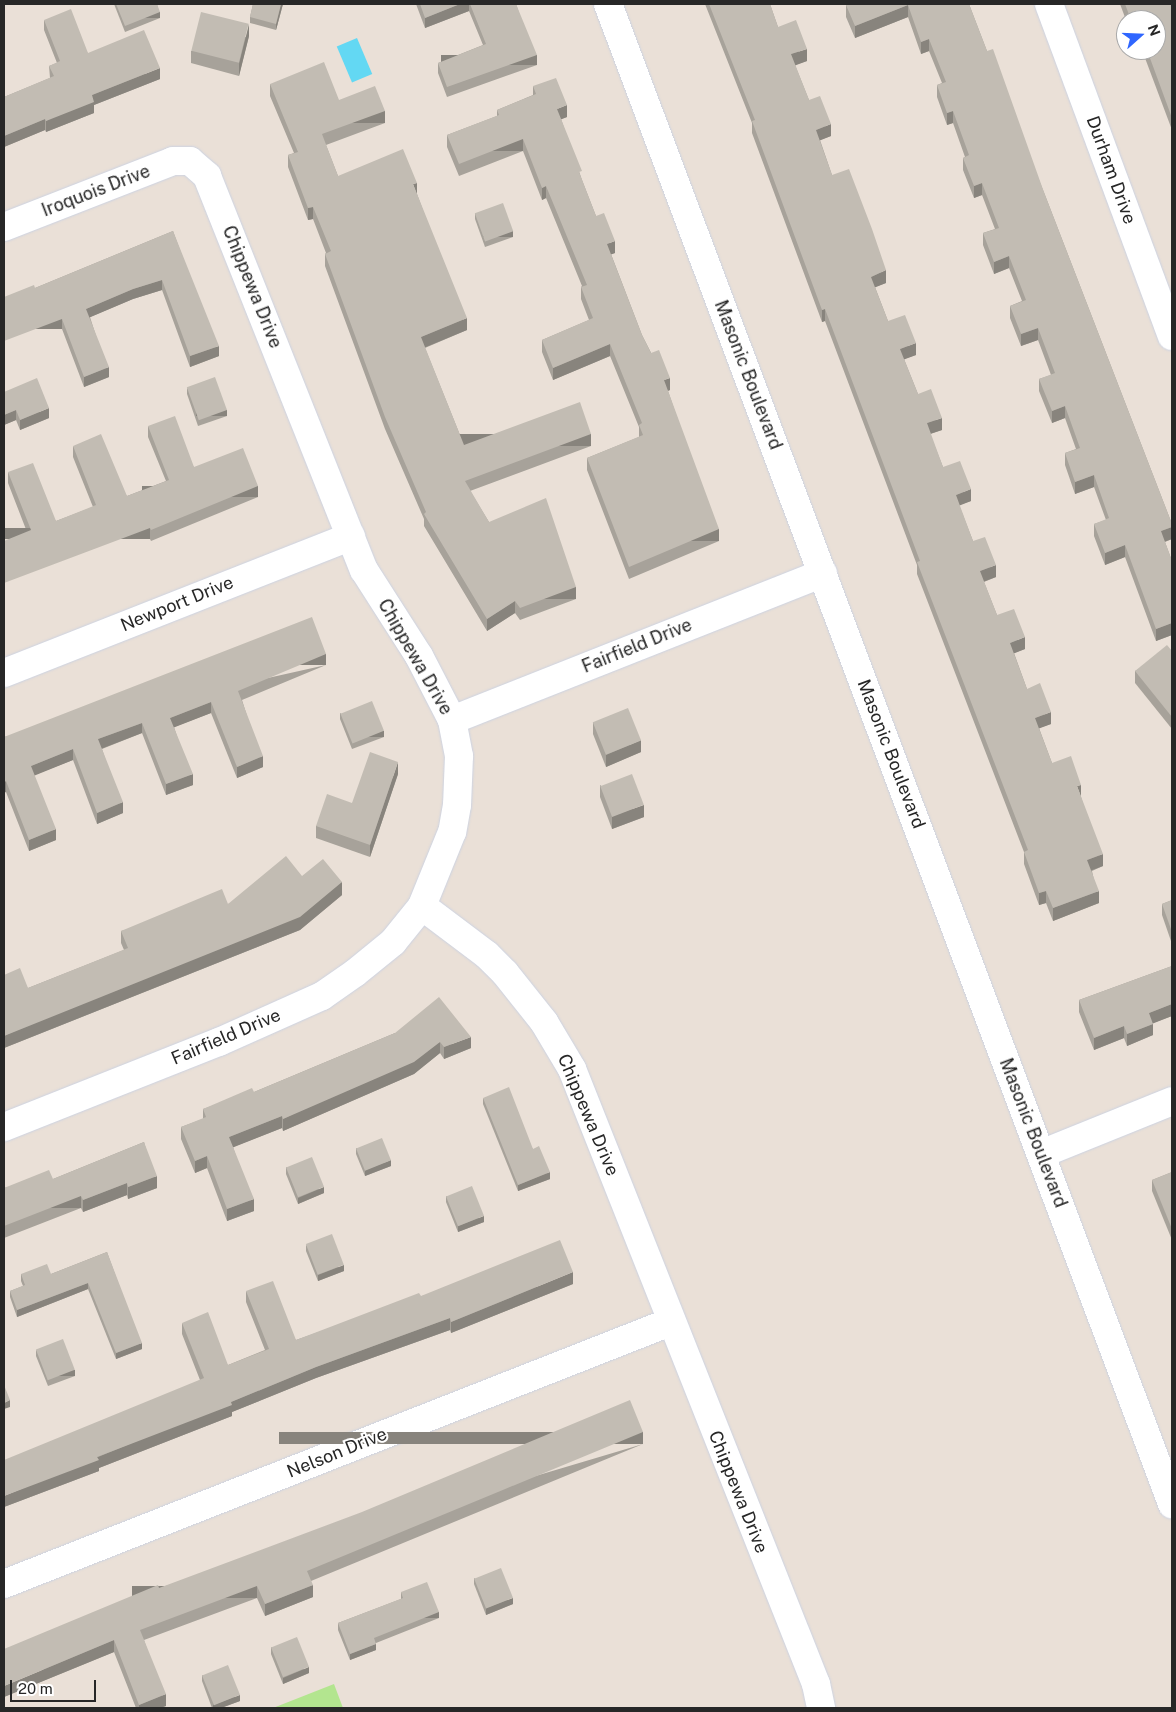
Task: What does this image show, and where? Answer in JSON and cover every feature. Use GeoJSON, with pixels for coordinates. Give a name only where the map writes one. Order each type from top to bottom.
{"type":"FeatureCollection","features":[{"type":"Feature","properties":{"kind":"street","name":"Masonic Boulevard"},"geometry":{"type":"LineString","coordinates":[[608,4],[824,572],[1172,1504]]}},
{"type":"Feature","properties":{"kind":"street","name":"Durham Drive"},"geometry":{"type":"LineString","coordinates":[[1049,4],[1172,336]]}},
{"type":"Feature","properties":{"kind":"street","name":"Iroquois Drive"},"geometry":{"type":"LineString","coordinates":[[4,227],[173,161],[190,161]]}},
{"type":"Feature","properties":{"kind":"street","name":"Chippewa Drive"},"geometry":{"type":"LineString","coordinates":[[190,161],[207,176],[217,198],[364,570],[419,656],[452,720],[459,756],[457,805],[452,832],[422,906],[487,955],[530,1002],[558,1044],[593,1120],[670,1322],[816,1684],[820,1708]]}},
{"type":"Feature","properties":{"kind":"street","name":"Newport Drive"},"geometry":{"type":"LineString","coordinates":[[4,673],[351,536]]}},
{"type":"Feature","properties":{"kind":"street","name":"Fairfield Drive"},"geometry":{"type":"LineString","coordinates":[[452,720],[824,572]]}},
{"type":"Feature","properties":{"kind":"street","name":"Fairfield Drive"},"geometry":{"type":"LineString","coordinates":[[4,1127],[219,1042],[322,996],[356,973],[393,942],[422,906]]}},
{"type":"Feature","properties":{"kind":"street"},"geometry":{"type":"LineString","coordinates":[[1041,1154],[1172,1102]]}},
{"type":"Feature","properties":{"kind":"street","name":"Nelson Drive"},"geometry":{"type":"LineString","coordinates":[[4,1584],[670,1322]]}},
{"type":"Feature","properties":{"kind":"green space"},"geometry":{"type":"Polygon","coordinates":[[[334,1684],[343,1708],[273,1708],[334,1684]]]}},
{"type":"Feature","properties":{"kind":"water"},"geometry":{"type":"Polygon","coordinates":[[[357,38],[372,74],[352,82],[337,47],[357,38]]]}},
{"type":"Feature","properties":{"kind":"building"},"geometry":{"type":"Polygon","coordinates":[[[116,4],[157,4],[160,12],[125,26],[116,4]]]}},
{"type":"Feature","properties":{"kind":"building"},"geometry":{"type":"Polygon","coordinates":[[[253,4],[281,4],[276,24],[250,17],[253,4]]]}},
{"type":"Feature","properties":{"kind":"building"},"geometry":{"type":"Polygon","coordinates":[[[420,4],[460,4],[425,18],[420,4]]]}},
{"type":"Feature","properties":{"kind":"building"},"geometry":{"type":"Polygon","coordinates":[[[470,4],[516,4],[537,55],[447,87],[438,63],[486,44],[470,4]]]}},
{"type":"Feature","properties":{"kind":"building"},"geometry":{"type":"Polygon","coordinates":[[[709,4],[770,4],[778,27],[796,20],[807,49],[791,54],[809,100],[820,96],[831,124],[816,130],[832,175],[849,169],[886,270],[871,277],[888,321],[905,315],[916,343],[900,349],[918,394],[931,389],[942,418],[927,423],[943,467],[960,461],[971,489],[956,495],[973,541],[985,537],[996,565],[980,571],[997,615],[1014,609],[1025,637],[1010,643],[1027,689],[1040,683],[1051,712],[1035,718],[1052,763],[1071,756],[1081,785],[1077,786],[1103,854],[1087,860],[1099,891],[1053,908],[1046,891],[1039,893],[1024,852],[1028,850],[917,562],[920,561],[825,309],[822,310],[752,121],[755,120],[709,4]]]}},
{"type":"Feature","properties":{"kind":"building"},"geometry":{"type":"Polygon","coordinates":[[[969,4],[987,51],[993,49],[1045,195],[1172,524],[1172,527],[1161,531],[1172,561],[1172,623],[1156,629],[1125,545],[1105,553],[1094,524],[1109,518],[1094,475],[1075,482],[1065,453],[1080,448],[1065,406],[1052,411],[1039,379],[1055,373],[1038,328],[1021,334],[1010,306],[1026,300],[1009,256],[994,262],[983,233],[999,228],[982,183],[974,186],[963,158],[969,155],[953,111],[947,113],[937,85],[946,82],[929,39],[921,42],[908,5],[855,26],[846,5],[969,4]]]}},
{"type":"Feature","properties":{"kind":"building"},"geometry":{"type":"Polygon","coordinates":[[[1125,4],[1172,4],[1172,118],[1151,60],[1166,60],[1166,10],[1127,10],[1125,4]]]}},
{"type":"Feature","properties":{"kind":"building"},"geometry":{"type":"Polygon","coordinates":[[[71,9],[88,53],[144,30],[160,68],[92,95],[94,102],[4,136],[4,97],[54,76],[49,66],[60,61],[44,20],[71,9]]]}},
{"type":"Feature","properties":{"kind":"building"},"geometry":{"type":"Polygon","coordinates":[[[201,12],[249,24],[239,63],[191,51],[201,12]]]}},
{"type":"Feature","properties":{"kind":"building"},"geometry":{"type":"Polygon","coordinates":[[[324,62],[339,100],[375,86],[385,111],[322,134],[338,176],[403,149],[417,183],[413,184],[467,318],[421,337],[464,445],[580,402],[591,434],[465,481],[489,522],[546,498],[576,587],[520,608],[515,601],[487,619],[424,514],[426,512],[385,417],[325,254],[331,251],[313,207],[308,208],[288,155],[298,152],[270,84],[324,62]]]}},
{"type":"Feature","properties":{"kind":"building"},"geometry":{"type":"Polygon","coordinates":[[[556,78],[567,105],[557,109],[582,171],[579,172],[596,216],[604,213],[615,241],[607,244],[642,335],[651,353],[659,350],[670,378],[664,380],[719,529],[629,567],[587,458],[643,435],[639,425],[642,423],[610,344],[553,368],[542,340],[593,318],[581,287],[587,285],[546,186],[542,188],[523,139],[459,164],[447,135],[499,115],[497,110],[536,94],[533,86],[556,78]]]}},
{"type":"Feature","properties":{"kind":"building"},"geometry":{"type":"Polygon","coordinates":[[[503,203],[513,231],[485,241],[475,213],[503,203]]]}},
{"type":"Feature","properties":{"kind":"building"},"geometry":{"type":"Polygon","coordinates":[[[173,231],[219,346],[190,356],[162,280],[133,289],[86,309],[109,367],[84,377],[62,319],[4,341],[4,297],[34,285],[35,288],[173,231]]]}},
{"type":"Feature","properties":{"kind":"building"},"geometry":{"type":"Polygon","coordinates":[[[215,377],[227,410],[199,420],[187,387],[215,377]]]}},
{"type":"Feature","properties":{"kind":"building"},"geometry":{"type":"Polygon","coordinates":[[[37,378],[49,408],[20,420],[16,410],[4,415],[4,392],[37,378]]]}},
{"type":"Feature","properties":{"kind":"building"},"geometry":{"type":"Polygon","coordinates":[[[175,416],[194,467],[243,448],[258,486],[151,530],[150,528],[4,583],[4,541],[31,530],[8,472],[33,463],[56,521],[96,505],[73,446],[101,434],[127,496],[169,480],[148,426],[175,416]]]}},
{"type":"Feature","properties":{"kind":"building"},"geometry":{"type":"Polygon","coordinates":[[[312,617],[326,654],[238,691],[263,756],[237,767],[211,702],[170,718],[193,774],[166,784],[142,723],[98,739],[123,802],[97,813],[73,749],[31,766],[56,829],[29,840],[6,781],[4,782],[4,737],[312,617]]]}},
{"type":"Feature","properties":{"kind":"building"},"geometry":{"type":"Polygon","coordinates":[[[1167,645],[1172,651],[1172,717],[1135,671],[1167,645]]]}},
{"type":"Feature","properties":{"kind":"building"},"geometry":{"type":"Polygon","coordinates":[[[372,701],[384,731],[352,743],[340,714],[372,701]]]}},
{"type":"Feature","properties":{"kind":"building"},"geometry":{"type":"Polygon","coordinates":[[[628,708],[641,740],[606,755],[593,722],[628,708]]]}},
{"type":"Feature","properties":{"kind":"building"},"geometry":{"type":"Polygon","coordinates":[[[370,752],[398,762],[370,845],[316,826],[327,794],[352,803],[370,752]]]}},
{"type":"Feature","properties":{"kind":"building"},"geometry":{"type":"Polygon","coordinates":[[[632,774],[644,805],[612,817],[600,786],[632,774]]]}},
{"type":"Feature","properties":{"kind":"building"},"geometry":{"type":"Polygon","coordinates":[[[286,856],[302,876],[323,859],[342,882],[300,917],[4,1036],[4,975],[20,968],[28,988],[128,948],[121,931],[222,889],[228,904],[286,856]]]}},
{"type":"Feature","properties":{"kind":"building"},"geometry":{"type":"Polygon","coordinates":[[[1172,900],[1172,932],[1162,904],[1172,900]]]}},
{"type":"Feature","properties":{"kind":"building"},"geometry":{"type":"Polygon","coordinates":[[[1172,966],[1172,1004],[1149,1013],[1153,1024],[1127,1034],[1124,1026],[1094,1038],[1079,1000],[1172,966]]]}},
{"type":"Feature","properties":{"kind":"building"},"geometry":{"type":"Polygon","coordinates":[[[439,997],[471,1037],[444,1047],[440,1042],[414,1062],[283,1119],[282,1116],[229,1137],[254,1199],[227,1209],[207,1156],[195,1161],[181,1127],[206,1117],[203,1109],[252,1088],[254,1092],[395,1033],[439,997]]]}},
{"type":"Feature","properties":{"kind":"building"},"geometry":{"type":"Polygon","coordinates":[[[509,1087],[533,1149],[539,1146],[550,1172],[518,1185],[483,1098],[509,1087]]]}},
{"type":"Feature","properties":{"kind":"building"},"geometry":{"type":"Polygon","coordinates":[[[382,1138],[391,1160],[365,1171],[356,1148],[382,1138]]]}},
{"type":"Feature","properties":{"kind":"building"},"geometry":{"type":"Polygon","coordinates":[[[144,1142],[157,1176],[128,1187],[127,1183],[83,1200],[81,1196],[4,1226],[4,1188],[49,1170],[53,1179],[144,1142]]]}},
{"type":"Feature","properties":{"kind":"building"},"geometry":{"type":"Polygon","coordinates":[[[312,1157],[324,1187],[298,1197],[286,1167],[312,1157]]]}},
{"type":"Feature","properties":{"kind":"building"},"geometry":{"type":"Polygon","coordinates":[[[1172,1172],[1172,1229],[1152,1180],[1172,1172]]]}},
{"type":"Feature","properties":{"kind":"building"},"geometry":{"type":"Polygon","coordinates":[[[472,1186],[484,1216],[458,1226],[446,1196],[472,1186]]]}},
{"type":"Feature","properties":{"kind":"building"},"geometry":{"type":"Polygon","coordinates":[[[332,1234],[344,1265],[318,1275],[306,1244],[332,1234]]]}},
{"type":"Feature","properties":{"kind":"building"},"geometry":{"type":"Polygon","coordinates":[[[560,1240],[573,1272],[451,1322],[450,1318],[316,1367],[231,1402],[232,1405],[97,1457],[99,1460],[4,1496],[4,1460],[204,1378],[182,1323],[208,1312],[228,1365],[269,1349],[246,1291],[273,1281],[296,1340],[419,1293],[421,1296],[560,1240]]]}},
{"type":"Feature","properties":{"kind":"building"},"geometry":{"type":"Polygon","coordinates":[[[107,1252],[142,1343],[116,1353],[88,1283],[17,1310],[10,1291],[25,1285],[21,1274],[47,1264],[51,1274],[107,1252]]]}},
{"type":"Feature","properties":{"kind":"building"},"geometry":{"type":"Polygon","coordinates":[[[63,1339],[75,1370],[48,1380],[36,1349],[63,1339]]]}},
{"type":"Feature","properties":{"kind":"building"},"geometry":{"type":"Polygon","coordinates":[[[4,1385],[10,1400],[4,1403],[4,1385]]]}},
{"type":"Feature","properties":{"kind":"building"},"geometry":{"type":"Polygon","coordinates":[[[630,1400],[643,1432],[307,1571],[313,1585],[265,1604],[257,1586],[140,1630],[166,1694],[139,1705],[114,1640],[4,1686],[4,1649],[158,1585],[159,1588],[362,1512],[630,1400]]]}},
{"type":"Feature","properties":{"kind":"building"},"geometry":{"type":"Polygon","coordinates":[[[501,1568],[513,1598],[486,1609],[474,1579],[501,1568]]]}},
{"type":"Feature","properties":{"kind":"building"},"geometry":{"type":"Polygon","coordinates":[[[427,1582],[439,1612],[374,1638],[376,1644],[350,1654],[338,1623],[403,1598],[401,1592],[427,1582]]]}},
{"type":"Feature","properties":{"kind":"building"},"geometry":{"type":"Polygon","coordinates":[[[297,1637],[309,1667],[283,1677],[271,1647],[297,1637]]]}},
{"type":"Feature","properties":{"kind":"building"},"geometry":{"type":"Polygon","coordinates":[[[228,1665],[240,1695],[214,1705],[202,1675],[228,1665]]]}}]}
